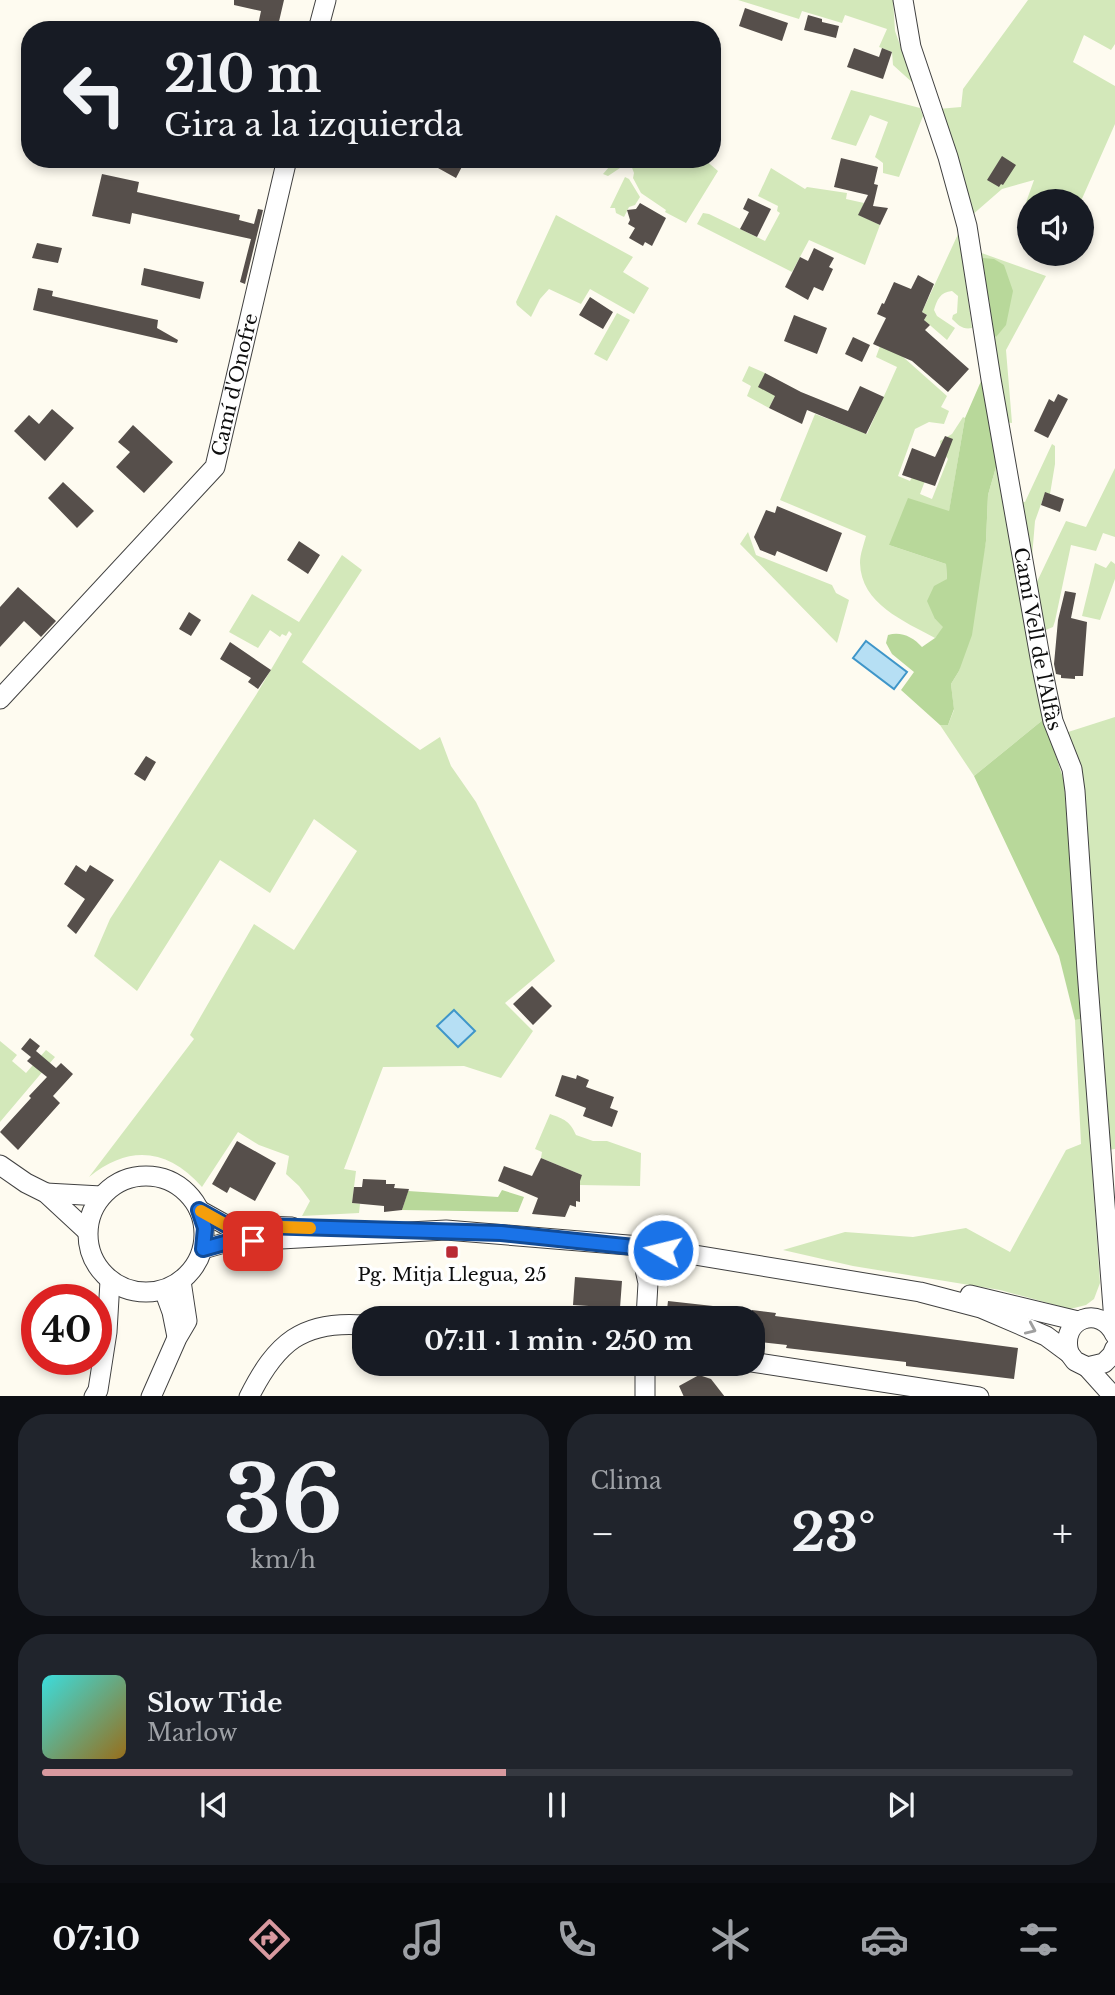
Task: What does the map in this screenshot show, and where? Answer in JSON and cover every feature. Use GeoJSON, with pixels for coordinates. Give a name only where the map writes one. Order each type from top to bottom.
{"type":"FeatureCollection","features":[{"type":"Feature","properties":{"kind":"street"},"geometry":{"type":"LineString","coordinates":[[320,21],[326,0]]}},
{"type":"Feature","properties":{"kind":"street","name":"Camí Vell de l'Alfàs"},"geometry":{"type":"LineString","coordinates":[[903,0],[911,47],[948,157],[967,226],[1041,663],[1053,721],[1072,769],[1076,790],[1087,970],[1114,1285],[1114,1350]]}},
{"type":"Feature","properties":{"kind":"street","name":"Camí d'Onofre"},"geometry":{"type":"LineString","coordinates":[[0,699],[215,467],[285,168]]}},
{"type":"Feature","properties":{"kind":"street"},"geometry":{"type":"LineString","coordinates":[[0,1165],[46,1193],[87,1231]]}},
{"type":"Feature","properties":{"kind":"street"},"geometry":{"type":"LineString","coordinates":[[154,1176],[173,1182],[188,1194],[199,1210],[205,1228],[203,1249],[195,1266],[173,1285],[146,1293],[118,1286],[97,1267],[89,1250],[87,1231],[91,1212],[101,1196],[116,1184],[134,1177],[154,1176]]}},
{"type":"Feature","properties":{"kind":"street"},"geometry":{"type":"LineString","coordinates":[[46,1193],[101,1196]]}},
{"type":"Feature","properties":{"kind":"street"},"geometry":{"type":"LineString","coordinates":[[199,1210],[226,1225],[402,1231]]}},
{"type":"Feature","properties":{"kind":"street"},"geometry":{"type":"LineString","coordinates":[[203,1249],[228,1242],[446,1230],[640,1246],[920,1292],[981,1308],[1046,1336],[1069,1353],[1075,1361],[1086,1366],[1114,1396]]}},
{"type":"Feature","properties":{"kind":"street"},"geometry":{"type":"LineString","coordinates":[[640,1246],[648,1283],[647,1306]]}},
{"type":"Feature","properties":{"kind":"street"},"geometry":{"type":"LineString","coordinates":[[152,1396],[187,1321],[173,1285]]}},
{"type":"Feature","properties":{"kind":"street"},"geometry":{"type":"LineString","coordinates":[[1069,1353],[1067,1334],[1100,1306],[1114,1285]]}},
{"type":"Feature","properties":{"kind":"street"},"geometry":{"type":"LineString","coordinates":[[94,1396],[98,1390],[107,1332],[118,1286]]}},
{"type":"Feature","properties":{"kind":"street"},"geometry":{"type":"LineString","coordinates":[[920,1292],[950,1292],[995,1299],[1082,1320],[1103,1320],[1112,1328],[1114,1350],[1096,1366],[1086,1366]]}},
{"type":"Feature","properties":{"kind":"street"},"geometry":{"type":"LineString","coordinates":[[249,1396],[276,1352],[313,1327],[352,1324]]}},
{"type":"Feature","properties":{"kind":"street"},"geometry":{"type":"LineString","coordinates":[[765,1364],[978,1396]]}},
{"type":"Feature","properties":{"kind":"street"},"geometry":{"type":"LineString","coordinates":[[645,1376],[645,1396]]}},
{"type":"Feature","properties":{"kind":"green space"},"geometry":{"type":"Polygon","coordinates":[[[738,0],[893,0],[895,31],[914,84],[893,65],[892,52],[879,47],[887,29],[845,15],[842,23],[802,11],[799,19],[738,0]]]}},
{"type":"Feature","properties":{"kind":"green space"},"geometry":{"type":"Polygon","coordinates":[[[1028,0],[1115,0],[1115,44],[1111,50],[1084,35],[1073,62],[1115,86],[1115,124],[1086,189],[1031,189],[1034,180],[1002,189],[971,216],[938,109],[961,107],[963,89],[1028,0]]]}},
{"type":"Feature","properties":{"kind":"green space"},"geometry":{"type":"Polygon","coordinates":[[[851,90],[920,108],[923,116],[899,177],[883,173],[883,163],[875,157],[888,122],[870,115],[856,146],[831,139],[851,90]]]}},
{"type":"Feature","properties":{"kind":"green space"},"geometry":{"type":"Polygon","coordinates":[[[608,168],[620,168],[608,176],[603,174],[608,168]]]}},
{"type":"Feature","properties":{"kind":"green space"},"geometry":{"type":"Polygon","coordinates":[[[632,168],[714,168],[718,171],[686,223],[665,212],[666,210],[641,193],[633,178],[632,168]]]}},
{"type":"Feature","properties":{"kind":"green space"},"geometry":{"type":"Polygon","coordinates":[[[771,168],[805,189],[807,187],[847,193],[846,199],[864,203],[859,215],[880,225],[865,265],[809,240],[792,272],[697,224],[703,213],[709,214],[765,241],[780,213],[777,211],[778,206],[758,196],[771,168]]]}},
{"type":"Feature","properties":{"kind":"green space"},"geometry":{"type":"Polygon","coordinates":[[[625,177],[640,197],[635,205],[629,207],[624,217],[616,213],[615,208],[610,208],[625,177]]]}},
{"type":"Feature","properties":{"kind":"green space"},"geometry":{"type":"Polygon","coordinates":[[[556,215],[633,257],[623,272],[649,288],[634,314],[590,289],[581,304],[549,289],[540,299],[531,317],[517,305],[516,302],[556,215]]]}},
{"type":"Feature","properties":{"kind":"green space"},"geometry":{"type":"Polygon","coordinates":[[[959,232],[972,328],[963,328],[952,319],[957,313],[958,296],[952,291],[945,293],[934,310],[937,316],[955,328],[947,340],[924,320],[927,315],[922,312],[959,232]]]}},
{"type":"Feature","properties":{"kind":"green space"},"geometry":{"type":"Polygon","coordinates":[[[976,251],[1046,276],[1006,350],[1012,423],[1004,422],[976,251]]]}},
{"type":"Feature","properties":{"kind":"green space"},"geometry":{"type":"Polygon","coordinates":[[[983,258],[994,259],[1004,265],[1013,291],[1006,325],[996,337],[990,330],[990,303],[983,277],[983,258]]]}},
{"type":"Feature","properties":{"kind":"green space"},"geometry":{"type":"Polygon","coordinates":[[[617,313],[630,320],[607,361],[594,354],[617,313]]]}},
{"type":"Feature","properties":{"kind":"green space"},"geometry":{"type":"Polygon","coordinates":[[[880,346],[902,356],[947,396],[941,407],[949,411],[944,424],[929,422],[915,429],[898,476],[910,481],[912,477],[925,481],[920,494],[932,499],[948,459],[941,450],[940,441],[952,434],[963,417],[965,418],[949,512],[889,545],[946,564],[947,579],[935,619],[944,627],[935,638],[886,610],[868,590],[860,563],[866,536],[780,500],[815,414],[867,434],[897,367],[876,357],[880,346]]]}},
{"type":"Feature","properties":{"kind":"green space"},"geometry":{"type":"Polygon","coordinates":[[[749,366],[765,373],[775,396],[769,408],[747,396],[751,386],[742,381],[749,366]]]}},
{"type":"Feature","properties":{"kind":"green space"},"geometry":{"type":"Polygon","coordinates":[[[985,372],[998,460],[988,495],[986,541],[972,635],[959,671],[951,684],[954,709],[948,725],[940,725],[901,690],[914,672],[892,654],[886,643],[888,635],[893,634],[915,640],[922,647],[935,638],[943,627],[935,619],[927,601],[934,586],[947,579],[946,564],[889,545],[908,498],[949,511],[965,418],[985,372]]]}},
{"type":"Feature","properties":{"kind":"green space"},"geometry":{"type":"Polygon","coordinates":[[[1052,444],[1055,446],[1055,464],[1050,494],[1045,493],[1035,521],[1032,557],[1017,501],[1025,502],[1052,444]]]}},
{"type":"Feature","properties":{"kind":"green space"},"geometry":{"type":"Polygon","coordinates":[[[998,460],[1022,613],[1044,719],[974,776],[940,725],[948,725],[954,710],[951,684],[959,671],[986,541],[988,495],[998,460]]]}},
{"type":"Feature","properties":{"kind":"green space"},"geometry":{"type":"Polygon","coordinates":[[[1115,468],[1115,537],[1103,533],[1096,551],[1071,545],[1055,621],[1053,627],[1043,631],[1034,588],[1066,521],[1086,527],[1115,468]]]}},
{"type":"Feature","properties":{"kind":"green space"},"geometry":{"type":"Polygon","coordinates":[[[748,532],[756,555],[832,585],[836,593],[849,600],[837,643],[740,544],[748,532]]]}},
{"type":"Feature","properties":{"kind":"green space"},"geometry":{"type":"Polygon","coordinates":[[[342,555],[362,570],[302,662],[420,750],[440,737],[451,766],[476,802],[555,961],[505,1003],[533,1031],[501,1078],[464,1066],[383,1067],[344,1169],[356,1171],[352,1203],[360,1204],[359,1213],[302,1216],[310,1201],[286,1174],[289,1156],[259,1145],[238,1132],[202,1187],[176,1165],[148,1155],[119,1159],[89,1177],[194,1039],[190,1035],[254,924],[294,950],[357,851],[314,819],[270,893],[220,860],[137,991],[94,956],[110,919],[256,695],[292,634],[289,631],[286,636],[282,634],[280,637],[270,630],[258,648],[229,632],[252,594],[299,622],[342,555]]]}},
{"type":"Feature","properties":{"kind":"green space"},"geometry":{"type":"Polygon","coordinates":[[[1111,561],[1115,564],[1115,579],[1100,620],[1082,616],[1095,563],[1106,568],[1111,561]]]}},
{"type":"Feature","properties":{"kind":"green space"},"geometry":{"type":"Polygon","coordinates":[[[1115,717],[1115,1149],[1107,1150],[1065,733],[1115,717]]]}},
{"type":"Feature","properties":{"kind":"green space"},"geometry":{"type":"Polygon","coordinates":[[[1044,719],[1064,781],[1082,1019],[1075,1020],[1059,956],[974,776],[1044,719]]]}},
{"type":"Feature","properties":{"kind":"green space"},"geometry":{"type":"Polygon","coordinates":[[[1082,1019],[1100,1283],[1094,1299],[1086,1305],[1070,1309],[1000,1290],[853,1266],[783,1250],[845,1232],[913,1237],[966,1228],[1010,1252],[1066,1150],[1081,1144],[1075,1020],[1082,1019]]]}},
{"type":"Feature","properties":{"kind":"green space"},"geometry":{"type":"Polygon","coordinates":[[[0,1041],[17,1055],[12,1061],[26,1073],[46,1050],[55,1057],[0,1122],[0,1041]]]}},
{"type":"Feature","properties":{"kind":"green space"},"geometry":{"type":"Polygon","coordinates":[[[550,1114],[566,1121],[576,1135],[593,1141],[607,1141],[641,1153],[640,1186],[578,1185],[582,1175],[541,1158],[542,1152],[535,1149],[550,1114]]]}},
{"type":"Feature","properties":{"kind":"green space"},"geometry":{"type":"Polygon","coordinates":[[[502,1190],[524,1197],[518,1212],[402,1210],[408,1191],[498,1197],[502,1190]]]}},
{"type":"Feature","properties":{"kind":"water"},"geometry":{"type":"Polygon","coordinates":[[[866,641],[907,672],[894,689],[853,658],[866,641]]]}},
{"type":"Feature","properties":{"kind":"water"},"geometry":{"type":"Polygon","coordinates":[[[454,1010],[475,1031],[458,1047],[437,1026],[454,1010]]]}},
{"type":"Feature","properties":{"kind":"building"},"geometry":{"type":"Polygon","coordinates":[[[234,0],[284,0],[279,21],[259,21],[261,11],[234,5],[234,0]]]}},
{"type":"Feature","properties":{"kind":"building"},"geometry":{"type":"Polygon","coordinates":[[[745,8],[788,23],[782,41],[739,26],[745,8]]]}},
{"type":"Feature","properties":{"kind":"building"},"geometry":{"type":"Polygon","coordinates":[[[808,15],[839,26],[836,38],[804,30],[808,15]]]}},
{"type":"Feature","properties":{"kind":"building"},"geometry":{"type":"Polygon","coordinates":[[[854,48],[879,57],[882,48],[892,52],[883,79],[847,67],[854,48]]]}},
{"type":"Feature","properties":{"kind":"building"},"geometry":{"type":"Polygon","coordinates":[[[1002,156],[1016,165],[999,187],[987,180],[1002,156]]]}},
{"type":"Feature","properties":{"kind":"building"},"geometry":{"type":"Polygon","coordinates":[[[841,158],[878,167],[874,184],[878,185],[873,206],[888,208],[880,225],[858,215],[868,195],[834,187],[841,158]]]}},
{"type":"Feature","properties":{"kind":"building"},"geometry":{"type":"Polygon","coordinates":[[[438,168],[461,168],[456,178],[438,168]]]}},
{"type":"Feature","properties":{"kind":"building"},"geometry":{"type":"Polygon","coordinates":[[[102,174],[139,182],[137,192],[240,215],[239,220],[254,224],[258,209],[263,210],[245,284],[240,282],[251,239],[132,213],[130,224],[92,216],[102,174]]]}},
{"type":"Feature","properties":{"kind":"building"},"geometry":{"type":"Polygon","coordinates":[[[748,198],[771,209],[757,237],[740,229],[749,212],[743,209],[748,198]]]}},
{"type":"Feature","properties":{"kind":"building"},"geometry":{"type":"Polygon","coordinates":[[[640,203],[666,218],[652,246],[645,242],[643,246],[629,238],[635,228],[628,224],[630,220],[627,210],[636,209],[640,203]]]}},
{"type":"Feature","properties":{"kind":"building"},"geometry":{"type":"Polygon","coordinates":[[[37,243],[62,248],[58,263],[32,258],[37,243]]]}},
{"type":"Feature","properties":{"kind":"building"},"geometry":{"type":"Polygon","coordinates":[[[814,248],[834,258],[829,267],[833,269],[823,291],[814,287],[808,300],[785,287],[800,257],[808,261],[814,248]]]}},
{"type":"Feature","properties":{"kind":"building"},"geometry":{"type":"Polygon","coordinates":[[[144,268],[204,282],[200,299],[141,285],[144,268]]]}},
{"type":"Feature","properties":{"kind":"building"},"geometry":{"type":"Polygon","coordinates":[[[918,275],[934,284],[922,312],[927,315],[924,320],[930,325],[925,330],[969,369],[948,392],[912,361],[873,344],[886,318],[877,314],[894,282],[911,289],[918,275]]]}},
{"type":"Feature","properties":{"kind":"building"},"geometry":{"type":"Polygon","coordinates":[[[38,288],[53,291],[52,296],[158,320],[157,328],[178,340],[177,343],[33,310],[38,288]]]}},
{"type":"Feature","properties":{"kind":"building"},"geometry":{"type":"Polygon","coordinates":[[[590,297],[613,312],[603,329],[579,315],[590,297]]]}},
{"type":"Feature","properties":{"kind":"building"},"geometry":{"type":"Polygon","coordinates":[[[794,315],[827,328],[817,354],[784,341],[794,315]]]}},
{"type":"Feature","properties":{"kind":"building"},"geometry":{"type":"Polygon","coordinates":[[[853,337],[870,345],[862,362],[845,354],[853,337]]]}},
{"type":"Feature","properties":{"kind":"building"},"geometry":{"type":"Polygon","coordinates":[[[765,373],[801,392],[848,411],[860,386],[884,397],[866,434],[807,410],[802,424],[769,408],[775,396],[758,387],[765,373]]]}},
{"type":"Feature","properties":{"kind":"building"},"geometry":{"type":"Polygon","coordinates":[[[1058,394],[1068,399],[1048,438],[1034,431],[1049,399],[1054,402],[1058,394]]]}},
{"type":"Feature","properties":{"kind":"building"},"geometry":{"type":"Polygon","coordinates":[[[52,409],[74,428],[45,461],[14,431],[29,415],[39,424],[52,409]]]}},
{"type":"Feature","properties":{"kind":"building"},"geometry":{"type":"Polygon","coordinates":[[[133,425],[173,462],[144,493],[116,467],[130,452],[118,442],[133,425]]]}},
{"type":"Feature","properties":{"kind":"building"},"geometry":{"type":"Polygon","coordinates":[[[945,436],[953,439],[935,486],[902,475],[912,448],[935,457],[945,436]]]}},
{"type":"Feature","properties":{"kind":"building"},"geometry":{"type":"Polygon","coordinates":[[[63,482],[94,511],[77,528],[48,498],[63,482]]]}},
{"type":"Feature","properties":{"kind":"building"},"geometry":{"type":"Polygon","coordinates":[[[1045,492],[1064,499],[1060,512],[1041,505],[1045,492]]]}},
{"type":"Feature","properties":{"kind":"building"},"geometry":{"type":"Polygon","coordinates":[[[777,506],[842,533],[827,572],[777,551],[775,556],[760,550],[754,537],[766,510],[775,513],[777,506]]]}},
{"type":"Feature","properties":{"kind":"building"},"geometry":{"type":"Polygon","coordinates":[[[299,541],[320,555],[308,574],[287,560],[299,541]]]}},
{"type":"Feature","properties":{"kind":"building"},"geometry":{"type":"Polygon","coordinates":[[[18,587],[56,621],[41,637],[24,621],[0,647],[0,607],[18,587]]]}},
{"type":"Feature","properties":{"kind":"building"},"geometry":{"type":"Polygon","coordinates":[[[1065,591],[1076,593],[1071,618],[1087,622],[1083,676],[1075,676],[1075,679],[1061,678],[1061,675],[1056,674],[1054,664],[1058,620],[1065,591]]]}},
{"type":"Feature","properties":{"kind":"building"},"geometry":{"type":"Polygon","coordinates":[[[189,612],[201,620],[191,636],[179,629],[189,612]]]}},
{"type":"Feature","properties":{"kind":"building"},"geometry":{"type":"Polygon","coordinates":[[[230,642],[271,670],[258,689],[248,682],[251,678],[220,659],[230,642]]]}},
{"type":"Feature","properties":{"kind":"building"},"geometry":{"type":"Polygon","coordinates":[[[146,756],[156,762],[145,781],[134,774],[146,756]]]}},
{"type":"Feature","properties":{"kind":"building"},"geometry":{"type":"Polygon","coordinates":[[[76,865],[86,872],[90,865],[114,880],[76,934],[67,926],[85,899],[64,884],[76,865]]]}},
{"type":"Feature","properties":{"kind":"building"},"geometry":{"type":"Polygon","coordinates":[[[532,986],[552,1006],[533,1025],[513,1004],[532,986]]]}},
{"type":"Feature","properties":{"kind":"building"},"geometry":{"type":"Polygon","coordinates":[[[30,1038],[40,1046],[36,1051],[56,1068],[61,1063],[73,1074],[53,1096],[60,1103],[18,1150],[0,1132],[47,1077],[27,1061],[31,1057],[21,1049],[30,1038]]]}},
{"type":"Feature","properties":{"kind":"building"},"geometry":{"type":"Polygon","coordinates":[[[562,1075],[576,1079],[577,1075],[589,1080],[586,1087],[614,1097],[610,1108],[618,1111],[612,1127],[583,1116],[586,1108],[555,1096],[562,1075]]]}},
{"type":"Feature","properties":{"kind":"building"},"geometry":{"type":"Polygon","coordinates":[[[237,1141],[276,1163],[255,1201],[230,1187],[227,1193],[212,1184],[237,1141]]]}},
{"type":"Feature","properties":{"kind":"building"},"geometry":{"type":"Polygon","coordinates":[[[541,1158],[582,1175],[580,1202],[576,1201],[576,1207],[570,1205],[565,1217],[532,1214],[538,1198],[498,1181],[504,1166],[532,1176],[541,1158]]]}},
{"type":"Feature","properties":{"kind":"building"},"geometry":{"type":"Polygon","coordinates":[[[363,1179],[386,1180],[386,1184],[395,1184],[394,1188],[409,1189],[402,1210],[384,1212],[384,1206],[352,1203],[354,1187],[362,1187],[363,1179]]]}},
{"type":"Feature","properties":{"kind":"building"},"geometry":{"type":"Polygon","coordinates":[[[575,1277],[622,1281],[620,1306],[573,1305],[575,1277]]]}},
{"type":"Feature","properties":{"kind":"building"},"geometry":{"type":"Polygon","coordinates":[[[668,1301],[713,1306],[667,1306],[668,1301]]]}},
{"type":"Feature","properties":{"kind":"building"},"geometry":{"type":"Polygon","coordinates":[[[765,1312],[776,1313],[775,1316],[1018,1348],[1014,1379],[906,1366],[906,1362],[786,1348],[787,1345],[765,1342],[765,1312]]]}},
{"type":"Feature","properties":{"kind":"building"},"geometry":{"type":"Polygon","coordinates":[[[702,1376],[711,1379],[724,1396],[684,1396],[679,1386],[702,1376]]]}},
{"type":"Feature","properties":{"kind":"slow traffic"},"geometry":{"type":"LineString","coordinates":[[201,1211],[226,1225],[310,1228]]}},
{"type":"Feature","properties":{"kind":"place","name":"Pg. Mitja Llegua, 25"},"geometry":{"type":"Point","coordinates":[452,1252]}},
{"type":"Feature","properties":{"kind":"route"},"geometry":{"type":"LineString","coordinates":[[253,1241],[228,1242],[203,1249],[205,1228],[199,1210],[226,1225],[501,1233],[663,1250]]}}]}
